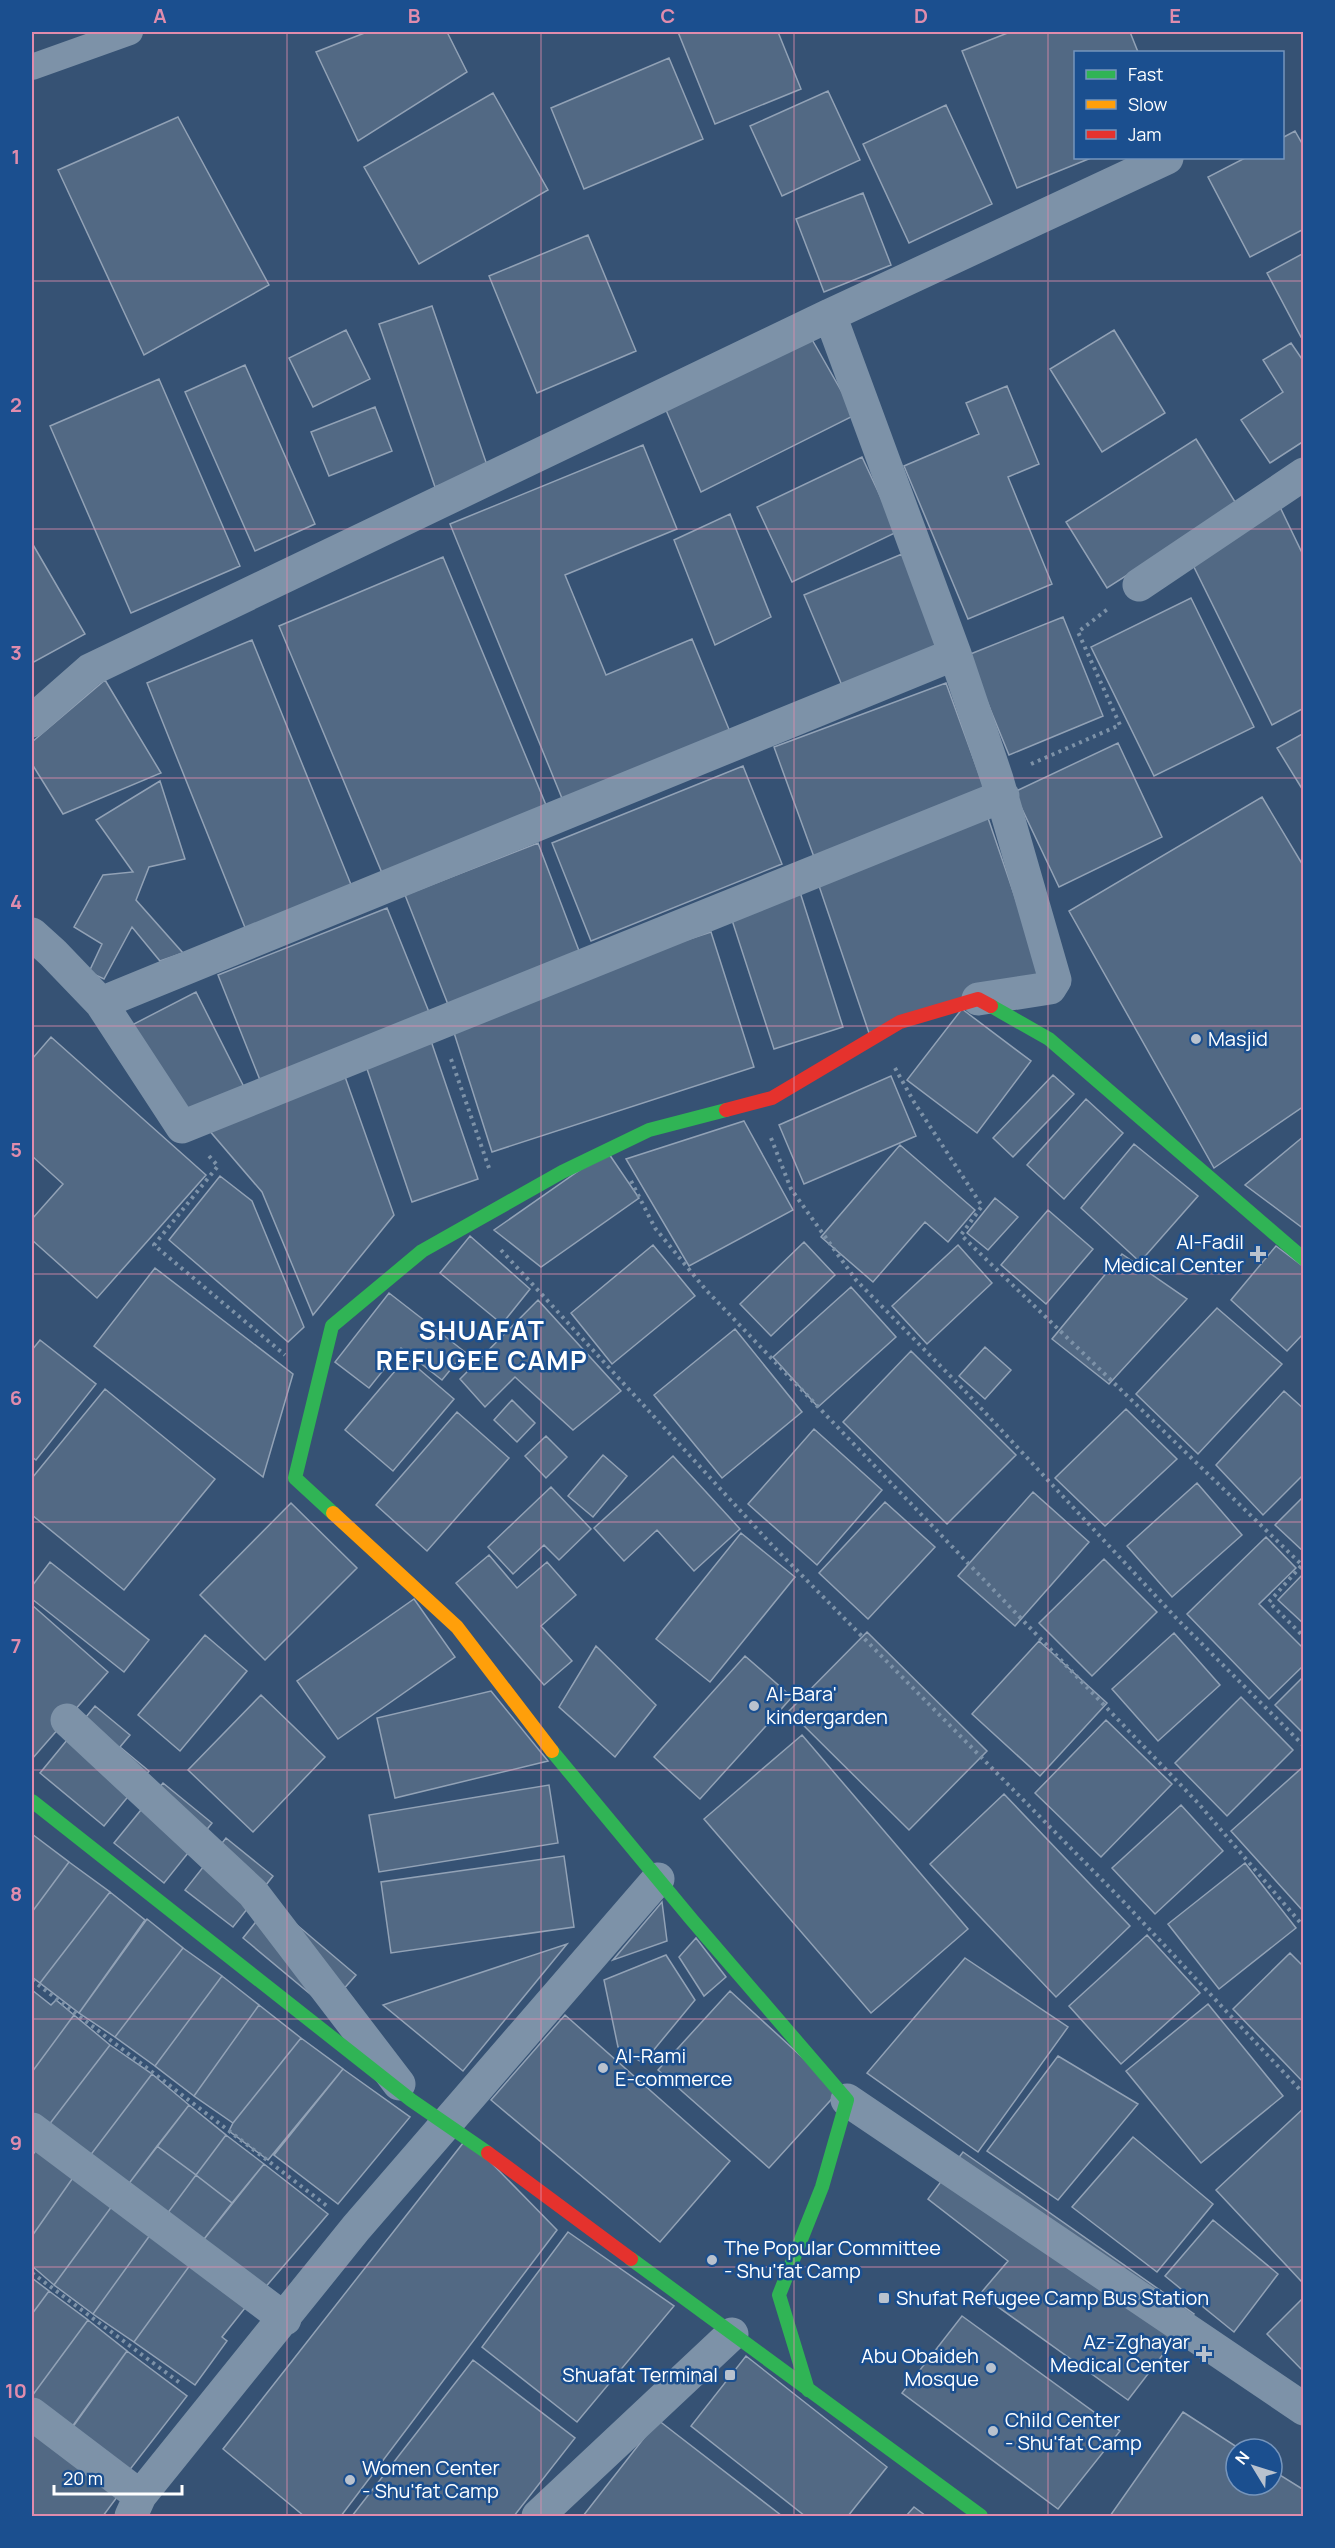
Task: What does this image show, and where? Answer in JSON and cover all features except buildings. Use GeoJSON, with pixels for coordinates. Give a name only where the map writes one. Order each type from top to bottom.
{"type":"FeatureCollection","features":[{"type":"Feature","properties":{"kind":"street"},"geometry":{"type":"LineString","coordinates":[[32,721],[90,670],[830,315],[1165,159]]}},
{"type":"Feature","properties":{"kind":"street"},"geometry":{"type":"LineString","coordinates":[[830,315],[955,654],[1000,788],[1055,980],[1050,988],[978,999],[900,1022],[772,1098],[649,1130],[562,1172],[422,1251],[332,1326],[295,1478],[457,1627],[536,1732],[847,2100],[1304,2409]]}},
{"type":"Feature","properties":{"kind":"street"},"geometry":{"type":"LineString","coordinates":[[1139,585],[1304,474]]}},
{"type":"Feature","properties":{"kind":"street"},"geometry":{"type":"LineString","coordinates":[[101,1004],[955,654]]}},
{"type":"Feature","properties":{"kind":"street"},"geometry":{"type":"LineString","coordinates":[[32,934],[53,952],[101,1004],[182,1127],[439,1024],[1000,788]]}},
{"type":"Feature","properties":{"kind":"street"},"geometry":{"type":"LineString","coordinates":[[978,999],[1049,1039],[1304,1259]]}},
{"type":"Feature","properties":{"kind":"street"},"geometry":{"type":"LineString","coordinates":[[67,1720],[253,1893],[411,2100]]}},
{"type":"Feature","properties":{"kind":"street"},"geometry":{"type":"LineString","coordinates":[[32,1801],[411,2100],[446,2122],[981,2517]]}},
{"type":"Feature","properties":{"kind":"street"},"geometry":{"type":"LineString","coordinates":[[32,2415],[136,2506],[356,2228],[658,1879]]}},
{"type":"Feature","properties":{"kind":"street"},"geometry":{"type":"LineString","coordinates":[[808,2390],[779,2295],[822,2187],[847,2100]]}},
{"type":"Feature","properties":{"kind":"street"},"geometry":{"type":"LineString","coordinates":[[32,2129],[285,2319]]}},
{"type":"Feature","properties":{"kind":"street"},"geometry":{"type":"LineString","coordinates":[[538,2517],[732,2334]]}},
{"type":"Feature","properties":{"kind":"lane"},"geometry":{"type":"LineString","coordinates":[[32,67],[130,32]]}},
{"type":"Feature","properties":{"kind":"path"},"geometry":{"type":"LineString","coordinates":[[1000,788],[1120,725],[1078,632],[1139,585]]}},
{"type":"Feature","properties":{"kind":"path"},"geometry":{"type":"LineString","coordinates":[[439,1024],[502,1206]]}},
{"type":"Feature","properties":{"kind":"path"},"geometry":{"type":"LineString","coordinates":[[877,1036],[914,1102],[982,1206],[961,1235],[1302,1565],[1269,1602],[1304,1637]]}},
{"type":"Feature","properties":{"kind":"path"},"geometry":{"type":"LineString","coordinates":[[756,1101],[791,1189],[856,1280],[964,1390],[1178,1620],[1304,1746]]}},
{"type":"Feature","properties":{"kind":"path"},"geometry":{"type":"LineString","coordinates":[[182,1127],[218,1166],[154,1245],[318,1382]]}},
{"type":"Feature","properties":{"kind":"path"},"geometry":{"type":"LineString","coordinates":[[613,1147],[655,1228],[706,1290],[1198,1803],[1304,1927]]}},
{"type":"Feature","properties":{"kind":"path"},"geometry":{"type":"LineString","coordinates":[[474,1221],[770,1543],[1120,1899],[1304,2094]]}},
{"type":"Feature","properties":{"kind":"path"},"geometry":{"type":"LineString","coordinates":[[32,1980],[356,2228]]}},
{"type":"Feature","properties":{"kind":"path"},"geometry":{"type":"LineString","coordinates":[[32,2272],[213,2407]]}},
{"type":"Feature","properties":{"kind":"traffic: fast"},"geometry":{"type":"LineString","coordinates":[[991,1006],[1049,1039],[1304,1259]]}},
{"type":"Feature","properties":{"kind":"traffic: fast"},"geometry":{"type":"LineString","coordinates":[[333,1513],[295,1478],[332,1326],[422,1251],[562,1172],[649,1130],[726,1110]]}},
{"type":"Feature","properties":{"kind":"traffic: fast"},"geometry":{"type":"LineString","coordinates":[[552,1751],[692,1920],[847,2100],[822,2187],[779,2295],[808,2390]]}},
{"type":"Feature","properties":{"kind":"traffic: fast"},"geometry":{"type":"LineString","coordinates":[[32,1801],[411,2100],[488,2153]]}},
{"type":"Feature","properties":{"kind":"traffic: fast"},"geometry":{"type":"LineString","coordinates":[[631,2259],[981,2516]]}},
{"type":"Feature","properties":{"kind":"traffic: slow"},"geometry":{"type":"LineString","coordinates":[[333,1513],[457,1627],[552,1751]]}},
{"type":"Feature","properties":{"kind":"traffic: jam"},"geometry":{"type":"LineString","coordinates":[[726,1110],[772,1098],[900,1022],[978,999],[991,1006]]}},
{"type":"Feature","properties":{"kind":"traffic: jam"},"geometry":{"type":"LineString","coordinates":[[488,2153],[631,2259]]}},
{"type":"Feature","properties":{"kind":"place","name":"Masjid"},"geometry":{"type":"Point","coordinates":[1196,1039]}},
{"type":"Feature","properties":{"kind":"place","name":"Al-Fadil Medical Center"},"geometry":{"type":"Point","coordinates":[1258,1254]}},
{"type":"Feature","properties":{"kind":"place","name":"Al-Bara' kindergarden"},"geometry":{"type":"Point","coordinates":[754,1706]}},
{"type":"Feature","properties":{"kind":"place","name":"Al-Rami E-commerce"},"geometry":{"type":"Point","coordinates":[603,2068]}},
{"type":"Feature","properties":{"kind":"place","name":"The Popular Committee - Shu'fat Camp"},"geometry":{"type":"Point","coordinates":[712,2260]}},
{"type":"Feature","properties":{"kind":"place","name":"Shufat Refugee Camp Bus Station"},"geometry":{"type":"Point","coordinates":[884,2298]}},
{"type":"Feature","properties":{"kind":"place","name":"Az-Zghayar Medical Center"},"geometry":{"type":"Point","coordinates":[1204,2354]}},
{"type":"Feature","properties":{"kind":"place","name":"Abu Obaideh Mosque"},"geometry":{"type":"Point","coordinates":[991,2368]}},
{"type":"Feature","properties":{"kind":"place","name":"Shuafat Terminal"},"geometry":{"type":"Point","coordinates":[730,2375]}},
{"type":"Feature","properties":{"kind":"place","name":"Child Center - Shu'fat Camp"},"geometry":{"type":"Point","coordinates":[993,2431]}},
{"type":"Feature","properties":{"kind":"place","name":"Women Center - Shu'fat Camp"},"geometry":{"type":"Point","coordinates":[350,2480]}},
{"type":"Feature","properties":{"kind":"district","name":"SHUAFAT REFUGEE CAMP"},"geometry":{"type":"Point","coordinates":[482,1346]}}]}
